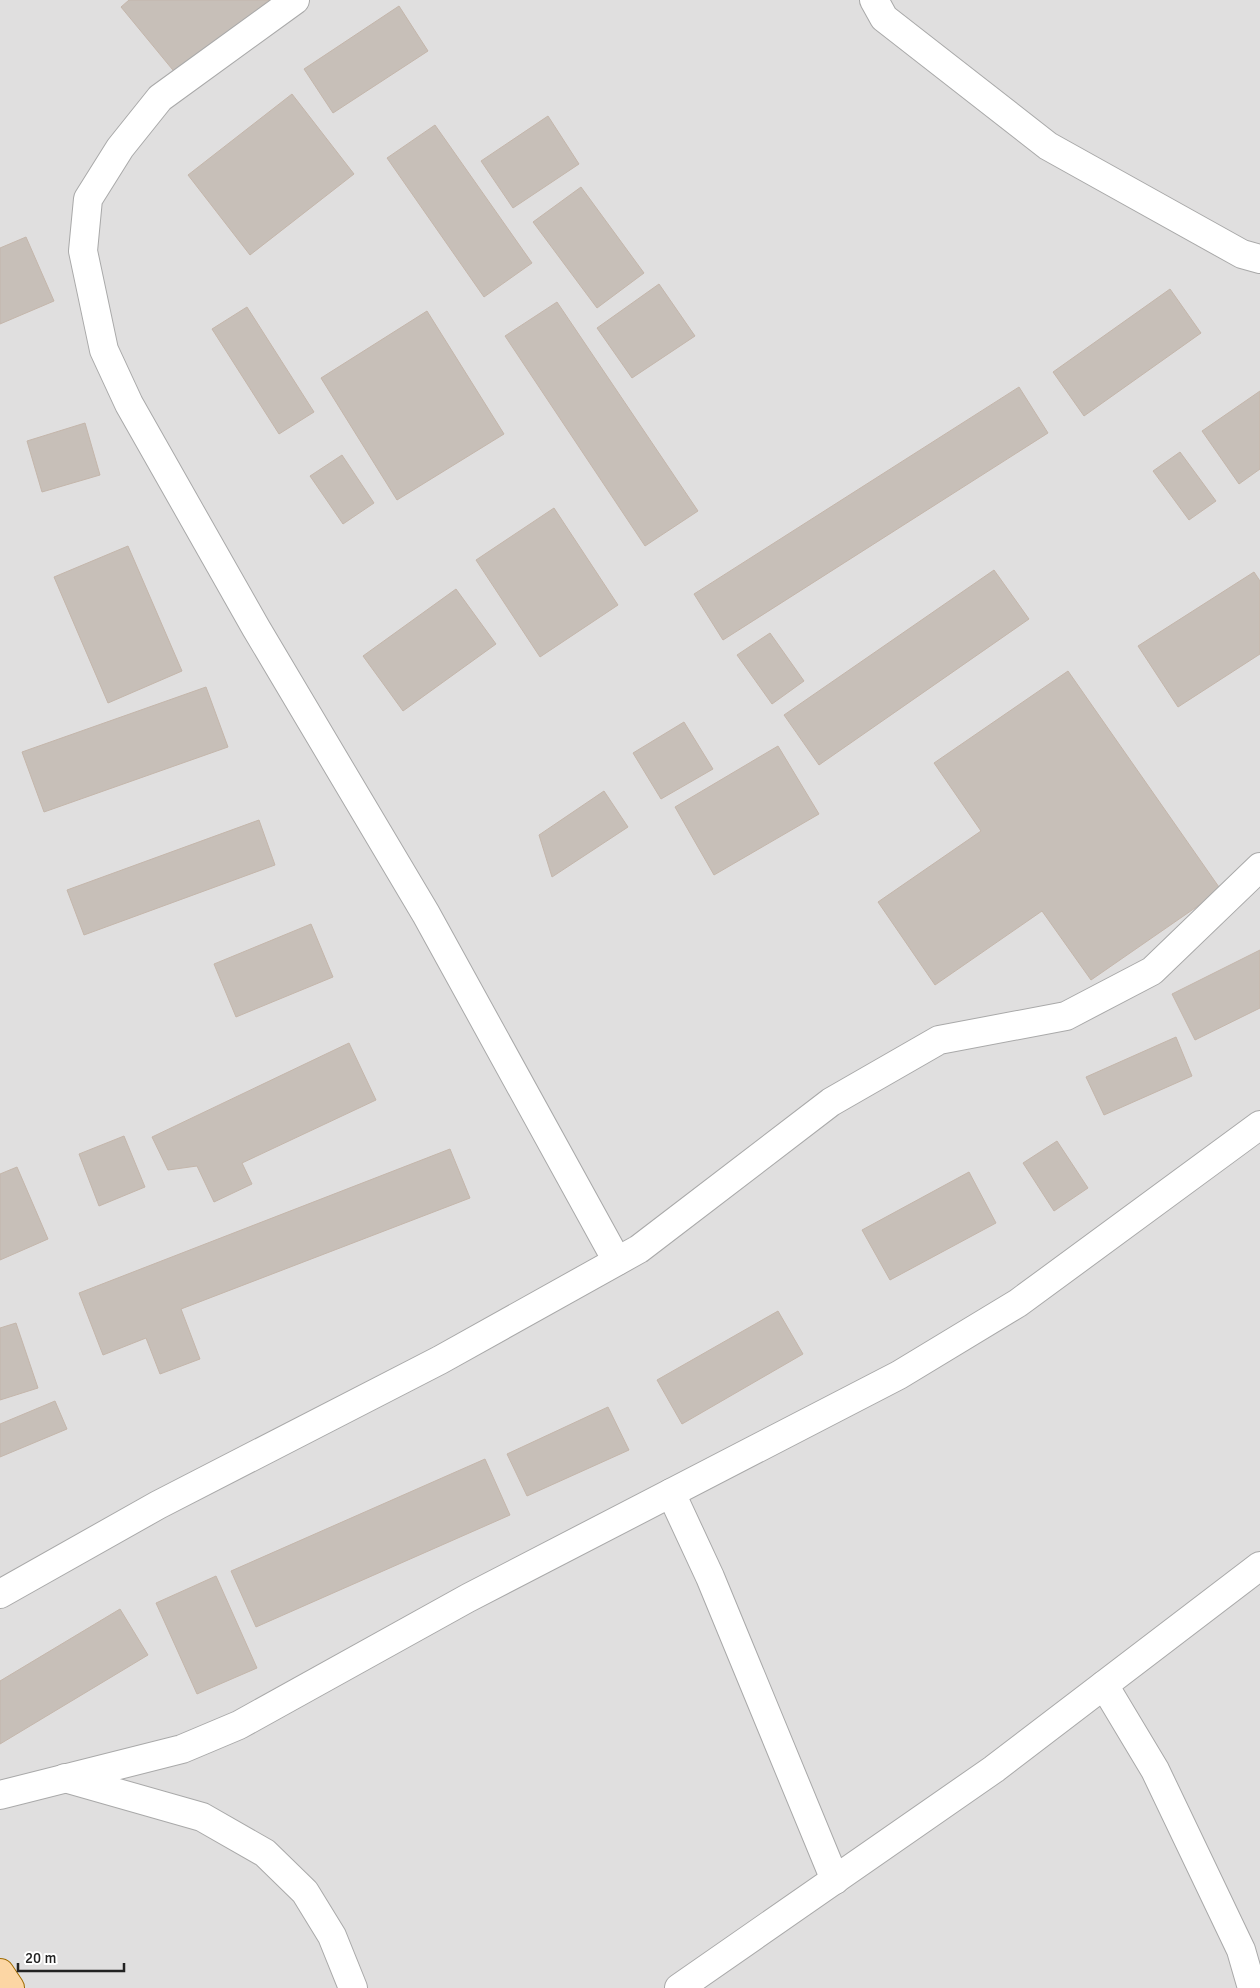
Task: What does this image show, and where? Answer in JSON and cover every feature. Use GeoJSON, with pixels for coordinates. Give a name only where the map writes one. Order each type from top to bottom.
{"type":"FeatureCollection","features":[{"type":"Feature","properties":{"kind":"main road"},"geometry":{"type":"LineString","coordinates":[[0,1973],[10,1988]]}},
{"type":"Feature","properties":{"kind":"street"},"geometry":{"type":"LineString","coordinates":[[296,0],[160,98],[120,148],[88,199],[83,251],[104,350],[129,404],[256,628],[426,914],[617,1261]]}},
{"type":"Feature","properties":{"kind":"street"},"geometry":{"type":"LineString","coordinates":[[874,0],[884,18],[1048,146],[1242,254],[1260,259]]}},
{"type":"Feature","properties":{"kind":"street"},"geometry":{"type":"LineString","coordinates":[[0,1594],[158,1505],[440,1360],[639,1249],[830,1102],[939,1040],[1066,1016],[1152,970],[1260,867]]}},
{"type":"Feature","properties":{"kind":"street"},"geometry":{"type":"LineString","coordinates":[[0,1795],[182,1749],[239,1725],[468,1598],[899,1375],[1018,1303],[1260,1125]]}},
{"type":"Feature","properties":{"kind":"street"},"geometry":{"type":"LineString","coordinates":[[671,1494],[710,1577],[835,1880]]}},
{"type":"Feature","properties":{"kind":"street"},"geometry":{"type":"LineString","coordinates":[[679,1988],[994,1770],[1260,1566]]}},
{"type":"Feature","properties":{"kind":"street"},"geometry":{"type":"LineString","coordinates":[[1104,1685],[1155,1770],[1241,1950],[1252,1988]]}},
{"type":"Feature","properties":{"kind":"street"},"geometry":{"type":"LineString","coordinates":[[64,1778],[202,1817],[264,1853],[305,1892],[332,1936],[353,1988]]}},
{"type":"Feature","properties":{"kind":"shaded area"},"geometry":{"type":"Polygon","coordinates":[[[0,0],[1260,0],[1260,1988],[0,1988],[0,0]]]}},
{"type":"Feature","properties":{"kind":"building"},"geometry":{"type":"Polygon","coordinates":[[[129,0],[269,0],[177,75],[121,7],[129,0]]]}},
{"type":"Feature","properties":{"kind":"building"},"geometry":{"type":"Polygon","coordinates":[[[399,6],[428,51],[333,113],[304,69],[399,6]]]}},
{"type":"Feature","properties":{"kind":"building"},"geometry":{"type":"Polygon","coordinates":[[[292,94],[354,174],[250,255],[188,175],[292,94]]]}},
{"type":"Feature","properties":{"kind":"building"},"geometry":{"type":"Polygon","coordinates":[[[548,116],[579,164],[513,208],[481,161],[548,116]]]}},
{"type":"Feature","properties":{"kind":"building"},"geometry":{"type":"Polygon","coordinates":[[[435,125],[532,263],[484,297],[387,158],[435,125]]]}},
{"type":"Feature","properties":{"kind":"building"},"geometry":{"type":"Polygon","coordinates":[[[581,187],[644,273],[597,308],[533,222],[581,187]]]}},
{"type":"Feature","properties":{"kind":"building"},"geometry":{"type":"Polygon","coordinates":[[[26,237],[54,301],[0,324],[0,248],[26,237]]]}},
{"type":"Feature","properties":{"kind":"building"},"geometry":{"type":"Polygon","coordinates":[[[659,284],[695,336],[632,378],[597,328],[659,284]]]}},
{"type":"Feature","properties":{"kind":"building"},"geometry":{"type":"Polygon","coordinates":[[[1170,289],[1201,333],[1084,416],[1053,372],[1170,289]]]}},
{"type":"Feature","properties":{"kind":"building"},"geometry":{"type":"Polygon","coordinates":[[[557,302],[698,511],[645,546],[505,336],[557,302]]]}},
{"type":"Feature","properties":{"kind":"building"},"geometry":{"type":"Polygon","coordinates":[[[247,307],[314,412],[279,434],[212,329],[247,307]]]}},
{"type":"Feature","properties":{"kind":"building"},"geometry":{"type":"Polygon","coordinates":[[[427,311],[504,434],[397,500],[321,378],[427,311]]]}},
{"type":"Feature","properties":{"kind":"building"},"geometry":{"type":"Polygon","coordinates":[[[1019,387],[1048,433],[723,640],[694,594],[1019,387]]]}},
{"type":"Feature","properties":{"kind":"building"},"geometry":{"type":"Polygon","coordinates":[[[1260,391],[1260,469],[1239,484],[1202,431],[1260,391]]]}},
{"type":"Feature","properties":{"kind":"building"},"geometry":{"type":"Polygon","coordinates":[[[85,423],[100,475],[42,492],[27,441],[85,423]]]}},
{"type":"Feature","properties":{"kind":"building"},"geometry":{"type":"Polygon","coordinates":[[[1180,452],[1216,501],[1189,520],[1153,471],[1180,452]]]}},
{"type":"Feature","properties":{"kind":"building"},"geometry":{"type":"Polygon","coordinates":[[[342,455],[374,503],[343,524],[310,476],[342,455]]]}},
{"type":"Feature","properties":{"kind":"building"},"geometry":{"type":"Polygon","coordinates":[[[554,508],[618,605],[540,657],[476,560],[554,508]]]}},
{"type":"Feature","properties":{"kind":"building"},"geometry":{"type":"Polygon","coordinates":[[[128,546],[182,671],[108,703],[54,577],[128,546]]]}},
{"type":"Feature","properties":{"kind":"building"},"geometry":{"type":"Polygon","coordinates":[[[994,570],[1029,619],[819,765],[784,715],[994,570]]]}},
{"type":"Feature","properties":{"kind":"building"},"geometry":{"type":"Polygon","coordinates":[[[1254,572],[1260,581],[1260,654],[1178,707],[1138,646],[1254,572]]]}},
{"type":"Feature","properties":{"kind":"building"},"geometry":{"type":"Polygon","coordinates":[[[456,589],[496,644],[403,711],[363,656],[456,589]]]}},
{"type":"Feature","properties":{"kind":"building"},"geometry":{"type":"Polygon","coordinates":[[[770,633],[804,681],[772,704],[737,655],[770,633]]]}},
{"type":"Feature","properties":{"kind":"building"},"geometry":{"type":"Polygon","coordinates":[[[1068,671],[1221,890],[1091,980],[1042,911],[935,985],[878,902],[981,831],[934,763],[1068,671]]]}},
{"type":"Feature","properties":{"kind":"building"},"geometry":{"type":"Polygon","coordinates":[[[206,687],[228,747],[44,812],[22,752],[206,687]]]}},
{"type":"Feature","properties":{"kind":"building"},"geometry":{"type":"Polygon","coordinates":[[[684,722],[713,769],[661,799],[633,753],[684,722]]]}},
{"type":"Feature","properties":{"kind":"building"},"geometry":{"type":"Polygon","coordinates":[[[778,746],[819,814],[714,875],[675,807],[778,746]]]}},
{"type":"Feature","properties":{"kind":"building"},"geometry":{"type":"Polygon","coordinates":[[[604,791],[628,827],[552,877],[539,835],[604,791]]]}},
{"type":"Feature","properties":{"kind":"building"},"geometry":{"type":"Polygon","coordinates":[[[259,820],[275,865],[84,935],[67,890],[259,820]]]}},
{"type":"Feature","properties":{"kind":"building"},"geometry":{"type":"Polygon","coordinates":[[[311,924],[333,977],[236,1017],[214,964],[311,924]]]}},
{"type":"Feature","properties":{"kind":"building"},"geometry":{"type":"Polygon","coordinates":[[[1260,950],[1260,1008],[1195,1040],[1172,994],[1260,950]]]}},
{"type":"Feature","properties":{"kind":"building"},"geometry":{"type":"Polygon","coordinates":[[[1176,1037],[1192,1076],[1104,1115],[1086,1077],[1176,1037]]]}},
{"type":"Feature","properties":{"kind":"building"},"geometry":{"type":"Polygon","coordinates":[[[349,1043],[376,1100],[242,1163],[252,1184],[214,1202],[197,1166],[168,1170],[152,1137],[349,1043]]]}},
{"type":"Feature","properties":{"kind":"building"},"geometry":{"type":"Polygon","coordinates":[[[124,1136],[145,1187],[99,1206],[79,1154],[124,1136]]]}},
{"type":"Feature","properties":{"kind":"building"},"geometry":{"type":"Polygon","coordinates":[[[1057,1141],[1088,1188],[1054,1211],[1023,1163],[1057,1141]]]}},
{"type":"Feature","properties":{"kind":"building"},"geometry":{"type":"Polygon","coordinates":[[[450,1149],[470,1198],[181,1309],[200,1359],[160,1374],[146,1338],[103,1355],[79,1293],[450,1149]]]}},
{"type":"Feature","properties":{"kind":"building"},"geometry":{"type":"Polygon","coordinates":[[[17,1167],[48,1239],[0,1260],[0,1174],[17,1167]]]}},
{"type":"Feature","properties":{"kind":"building"},"geometry":{"type":"Polygon","coordinates":[[[969,1172],[996,1223],[890,1280],[862,1230],[969,1172]]]}},
{"type":"Feature","properties":{"kind":"building"},"geometry":{"type":"Polygon","coordinates":[[[778,1311],[803,1354],[682,1424],[657,1380],[778,1311]]]}},
{"type":"Feature","properties":{"kind":"building"},"geometry":{"type":"Polygon","coordinates":[[[16,1323],[38,1388],[0,1400],[0,1328],[16,1323]]]}},
{"type":"Feature","properties":{"kind":"building"},"geometry":{"type":"Polygon","coordinates":[[[55,1401],[67,1429],[0,1457],[0,1424],[55,1401]]]}},
{"type":"Feature","properties":{"kind":"building"},"geometry":{"type":"Polygon","coordinates":[[[608,1407],[629,1450],[527,1496],[507,1454],[608,1407]]]}},
{"type":"Feature","properties":{"kind":"building"},"geometry":{"type":"Polygon","coordinates":[[[485,1459],[510,1515],[256,1627],[231,1571],[485,1459]]]}},
{"type":"Feature","properties":{"kind":"building"},"geometry":{"type":"Polygon","coordinates":[[[216,1576],[257,1668],[197,1694],[156,1603],[216,1576]]]}},
{"type":"Feature","properties":{"kind":"building"},"geometry":{"type":"Polygon","coordinates":[[[120,1609],[148,1655],[0,1744],[0,1681],[120,1609]]]}}]}
